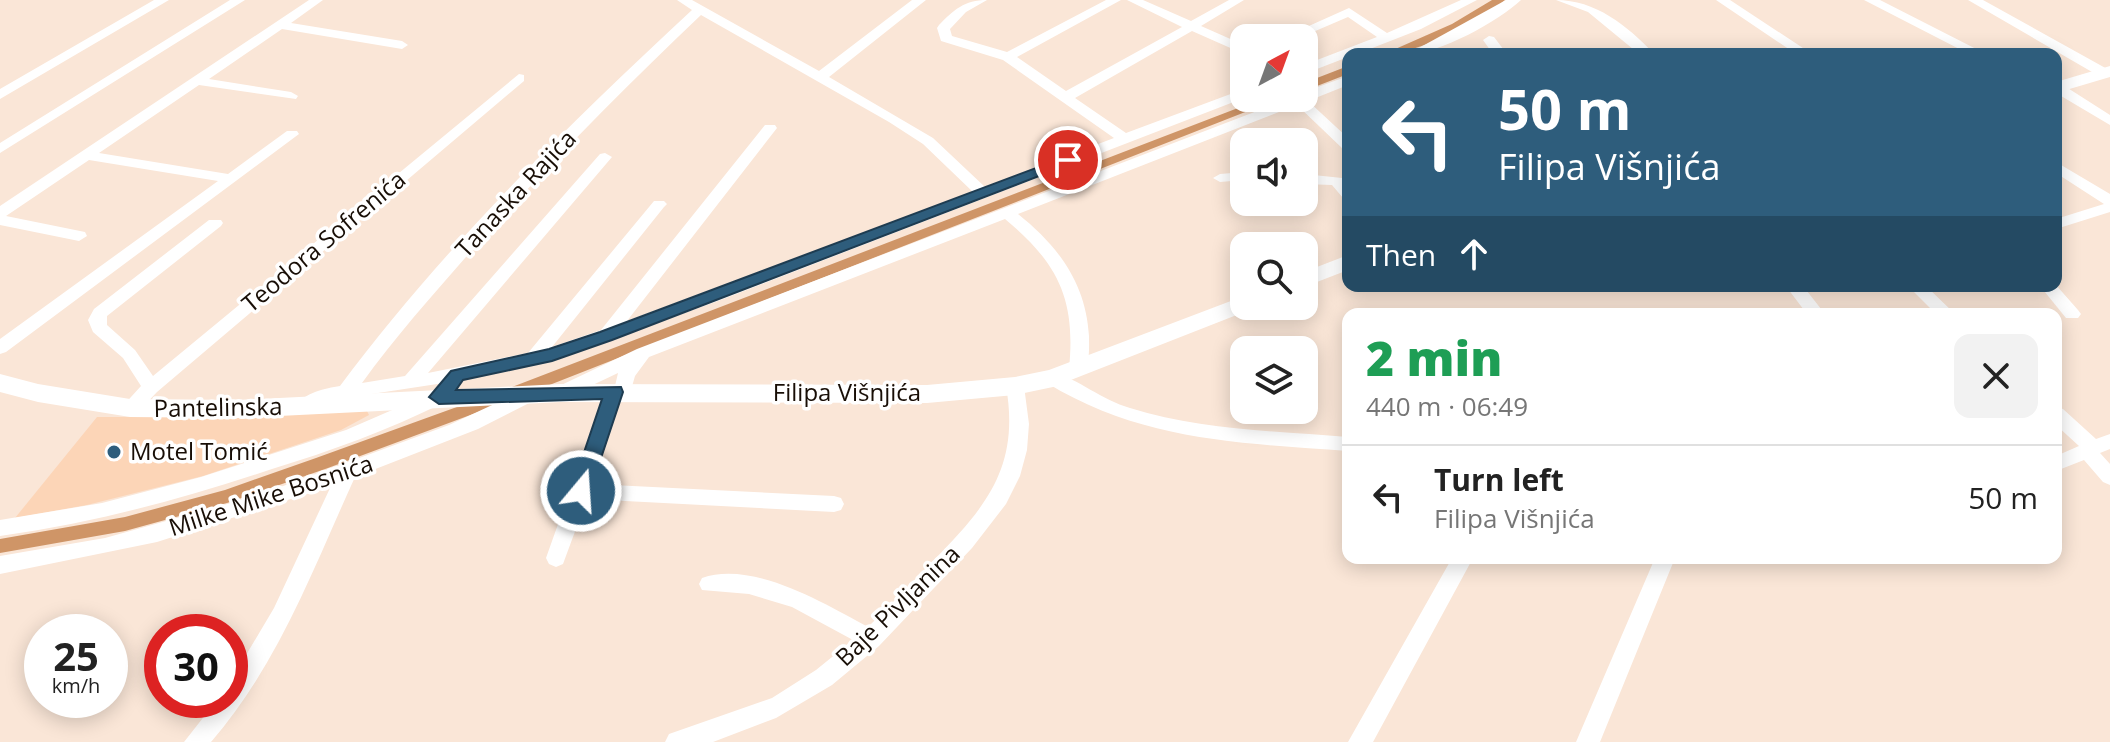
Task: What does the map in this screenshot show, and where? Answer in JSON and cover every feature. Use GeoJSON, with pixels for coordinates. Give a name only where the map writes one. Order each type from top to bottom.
{"type":"FeatureCollection","features":[{"type":"Feature","properties":{"kind":"main road"},"geometry":{"type":"LineString","coordinates":[[2062,86],[2107,72]]}},
{"type":"Feature","properties":{"kind":"main road"},"geometry":{"type":"LineString","coordinates":[[1318,274],[1342,264]]}},
{"type":"Feature","properties":{"kind":"main road","name":"Filipa Višnjića"},"geometry":{"type":"LineString","coordinates":[[531,394],[927,394],[1015,386],[1053,378],[1230,309]]}},
{"type":"Feature","properties":{"kind":"main road","name":"Pantelinska"},"geometry":{"type":"LineString","coordinates":[[0,383],[65,399],[130,408],[302,407],[531,394]]}},
{"type":"Feature","properties":{"kind":"street"},"geometry":{"type":"LineString","coordinates":[[0,95],[163,0]]}},
{"type":"Feature","properties":{"kind":"street"},"geometry":{"type":"LineString","coordinates":[[0,149],[239,0]]}},
{"type":"Feature","properties":{"kind":"street"},"geometry":{"type":"LineString","coordinates":[[0,213],[317,0]]}},
{"type":"Feature","properties":{"kind":"street"},"geometry":{"type":"LineString","coordinates":[[683,0],[928,141],[983,193]]}},
{"type":"Feature","properties":{"kind":"street"},"geometry":{"type":"LineString","coordinates":[[820,77],[920,0]]}},
{"type":"Feature","properties":{"kind":"street"},"geometry":{"type":"LineString","coordinates":[[981,0],[950,19],[943,33],[956,42],[1008,57],[1125,139]]}},
{"type":"Feature","properties":{"kind":"street"},"geometry":{"type":"LineString","coordinates":[[1008,57],[1115,0]]}},
{"type":"Feature","properties":{"kind":"street"},"geometry":{"type":"LineString","coordinates":[[1133,0],[1230,44]]}},
{"type":"Feature","properties":{"kind":"street"},"geometry":{"type":"LineString","coordinates":[[1066,97],[1238,0]]}},
{"type":"Feature","properties":{"kind":"street"},"geometry":{"type":"LineString","coordinates":[[1360,48],[1455,10],[1471,0]]}},
{"type":"Feature","properties":{"kind":"street"},"geometry":{"type":"LineString","coordinates":[[1427,48],[1515,0]]}},
{"type":"Feature","properties":{"kind":"street"},"geometry":{"type":"LineString","coordinates":[[1562,0],[1592,9],[1640,48]]}},
{"type":"Feature","properties":{"kind":"street"},"geometry":{"type":"LineString","coordinates":[[1722,0],[1796,48]]}},
{"type":"Feature","properties":{"kind":"street"},"geometry":{"type":"LineString","coordinates":[[1870,0],[1967,48]]}},
{"type":"Feature","properties":{"kind":"street"},"geometry":{"type":"LineString","coordinates":[[1974,0],[2107,72]]}},
{"type":"Feature","properties":{"kind":"street","name":"Tanaska Rajića"},"geometry":{"type":"LineString","coordinates":[[346,391],[393,329],[508,202],[624,80],[699,10]]}},
{"type":"Feature","properties":{"kind":"street"},"geometry":{"type":"LineString","coordinates":[[1318,25],[1349,12],[1386,38]]}},
{"type":"Feature","properties":{"kind":"street"},"geometry":{"type":"LineString","coordinates":[[281,25],[402,45]]}},
{"type":"Feature","properties":{"kind":"street"},"geometry":{"type":"LineString","coordinates":[[1489,40],[1495,48]]}},
{"type":"Feature","properties":{"kind":"street"},"geometry":{"type":"LineString","coordinates":[[1318,65],[1342,55]]}},
{"type":"Feature","properties":{"kind":"street","name":"Teodora Sofrenića"},"geometry":{"type":"LineString","coordinates":[[130,408],[151,387],[519,78]]}},
{"type":"Feature","properties":{"kind":"street"},"geometry":{"type":"LineString","coordinates":[[198,81],[291,96]]}},
{"type":"Feature","properties":{"kind":"street"},"geometry":{"type":"LineString","coordinates":[[1318,92],[1342,82]]}},
{"type":"Feature","properties":{"kind":"street"},"geometry":{"type":"LineString","coordinates":[[2062,91],[2110,121]]}},
{"type":"Feature","properties":{"kind":"street"},"geometry":{"type":"LineString","coordinates":[[302,407],[329,394],[457,375],[533,359],[606,336],[1230,98]]}},
{"type":"Feature","properties":{"kind":"street"},"geometry":{"type":"LineString","coordinates":[[561,393],[643,353],[1267,112]]}},
{"type":"Feature","properties":{"kind":"street"},"geometry":{"type":"LineString","coordinates":[[1315,112],[1342,140]]}},
{"type":"Feature","properties":{"kind":"street"},"geometry":{"type":"LineString","coordinates":[[606,336],[770,128]]}},
{"type":"Feature","properties":{"kind":"street"},"geometry":{"type":"LineString","coordinates":[[1332,131],[1342,128]]}},
{"type":"Feature","properties":{"kind":"street"},"geometry":{"type":"LineString","coordinates":[[0,348],[292,134]]}},
{"type":"Feature","properties":{"kind":"street"},"geometry":{"type":"LineString","coordinates":[[86,155],[228,178]]}},
{"type":"Feature","properties":{"kind":"street"},"geometry":{"type":"LineString","coordinates":[[410,382],[605,157]]}},
{"type":"Feature","properties":{"kind":"street"},"geometry":{"type":"LineString","coordinates":[[2062,170],[2110,201]]}},
{"type":"Feature","properties":{"kind":"street"},"geometry":{"type":"LineString","coordinates":[[1220,178],[1230,177]]}},
{"type":"Feature","properties":{"kind":"street"},"geometry":{"type":"LineString","coordinates":[[1318,180],[1337,181],[1342,187]]}},
{"type":"Feature","properties":{"kind":"street"},"geometry":{"type":"LineString","coordinates":[[533,359],[659,204]]}},
{"type":"Feature","properties":{"kind":"street"},"geometry":{"type":"LineString","coordinates":[[2062,222],[2110,207]]}},
{"type":"Feature","properties":{"kind":"street"},"geometry":{"type":"LineString","coordinates":[[1008,214],[1048,249],[1074,292],[1082,342],[1078,369]]}},
{"type":"Feature","properties":{"kind":"street"},"geometry":{"type":"LineString","coordinates":[[0,220],[79,236]]}},
{"type":"Feature","properties":{"kind":"street","name":"Pantelinska"},"geometry":{"type":"LineString","coordinates":[[151,387],[129,354],[99,328],[97,320],[100,313],[215,223]]}},
{"type":"Feature","properties":{"kind":"street"},"geometry":{"type":"LineString","coordinates":[[1798,292],[1811,308]]}},
{"type":"Feature","properties":{"kind":"street"},"geometry":{"type":"LineString","coordinates":[[1922,292],[1940,308]]}},
{"type":"Feature","properties":{"kind":"street"},"geometry":{"type":"LineString","coordinates":[[2053,292],[2072,314]]}},
{"type":"Feature","properties":{"kind":"street"},"geometry":{"type":"LineString","coordinates":[[556,558],[626,374],[643,353]]}},
{"type":"Feature","properties":{"kind":"street"},"geometry":{"type":"LineString","coordinates":[[0,528],[103,512],[195,488],[382,424],[439,397],[457,375]]}},
{"type":"Feature","properties":{"kind":"street"},"geometry":{"type":"LineString","coordinates":[[1053,378],[1099,402],[1154,421],[1229,434],[1342,443]]}},
{"type":"Feature","properties":{"kind":"street","name":"Baje Pivljanina"},"geometry":{"type":"LineString","coordinates":[[677,742],[779,705],[827,674],[871,639],[964,542],[1007,485],[1021,416],[1015,386]]}},
{"type":"Feature","properties":{"kind":"street","name":"Milke Mike Bosnića"},"geometry":{"type":"LineString","coordinates":[[0,565],[46,559],[142,537],[239,510],[347,473],[485,417],[531,394]]}},
{"type":"Feature","properties":{"kind":"street"},"geometry":{"type":"LineString","coordinates":[[2062,419],[2097,446],[2110,477]]}},
{"type":"Feature","properties":{"kind":"street"},"geometry":{"type":"LineString","coordinates":[[2062,461],[2097,446]]}},
{"type":"Feature","properties":{"kind":"street"},"geometry":{"type":"LineString","coordinates":[[196,742],[219,718],[258,662],[347,473]]}},
{"type":"Feature","properties":{"kind":"street"},"geometry":{"type":"LineString","coordinates":[[581,491],[834,504]]}},
{"type":"Feature","properties":{"kind":"street"},"geometry":{"type":"LineString","coordinates":[[1360,742],[1460,564]]}},
{"type":"Feature","properties":{"kind":"street"},"geometry":{"type":"LineString","coordinates":[[1588,742],[1662,564]]}},
{"type":"Feature","properties":{"kind":"street"},"geometry":{"type":"LineString","coordinates":[[710,584],[749,585],[798,600],[871,639]]}},
{"type":"Feature","properties":{"kind":"shaded area"},"geometry":{"type":"Polygon","coordinates":[[[367,411],[369,415],[341,430],[203,476],[87,505],[15,518],[97,417],[209,417],[367,411]]]}},
{"type":"Feature","properties":{"kind":"waterway"},"geometry":{"type":"LineString","coordinates":[[1404,48],[1456,26],[1500,0]]}},
{"type":"Feature","properties":{"kind":"waterway"},"geometry":{"type":"LineString","coordinates":[[1318,82],[1342,72]]}},
{"type":"Feature","properties":{"kind":"waterway"},"geometry":{"type":"LineString","coordinates":[[0,546],[125,524],[227,496],[322,463],[518,391],[1239,112]]}},
{"type":"Feature","properties":{"kind":"place","name":"Motel Tomić"},"geometry":{"type":"Point","coordinates":[114,452]}},
{"type":"Feature","properties":{"kind":"route"},"geometry":{"type":"LineString","coordinates":[[581,491],[614,392],[439,397],[457,375],[552,354],[606,336],[1068,160]]}}]}
